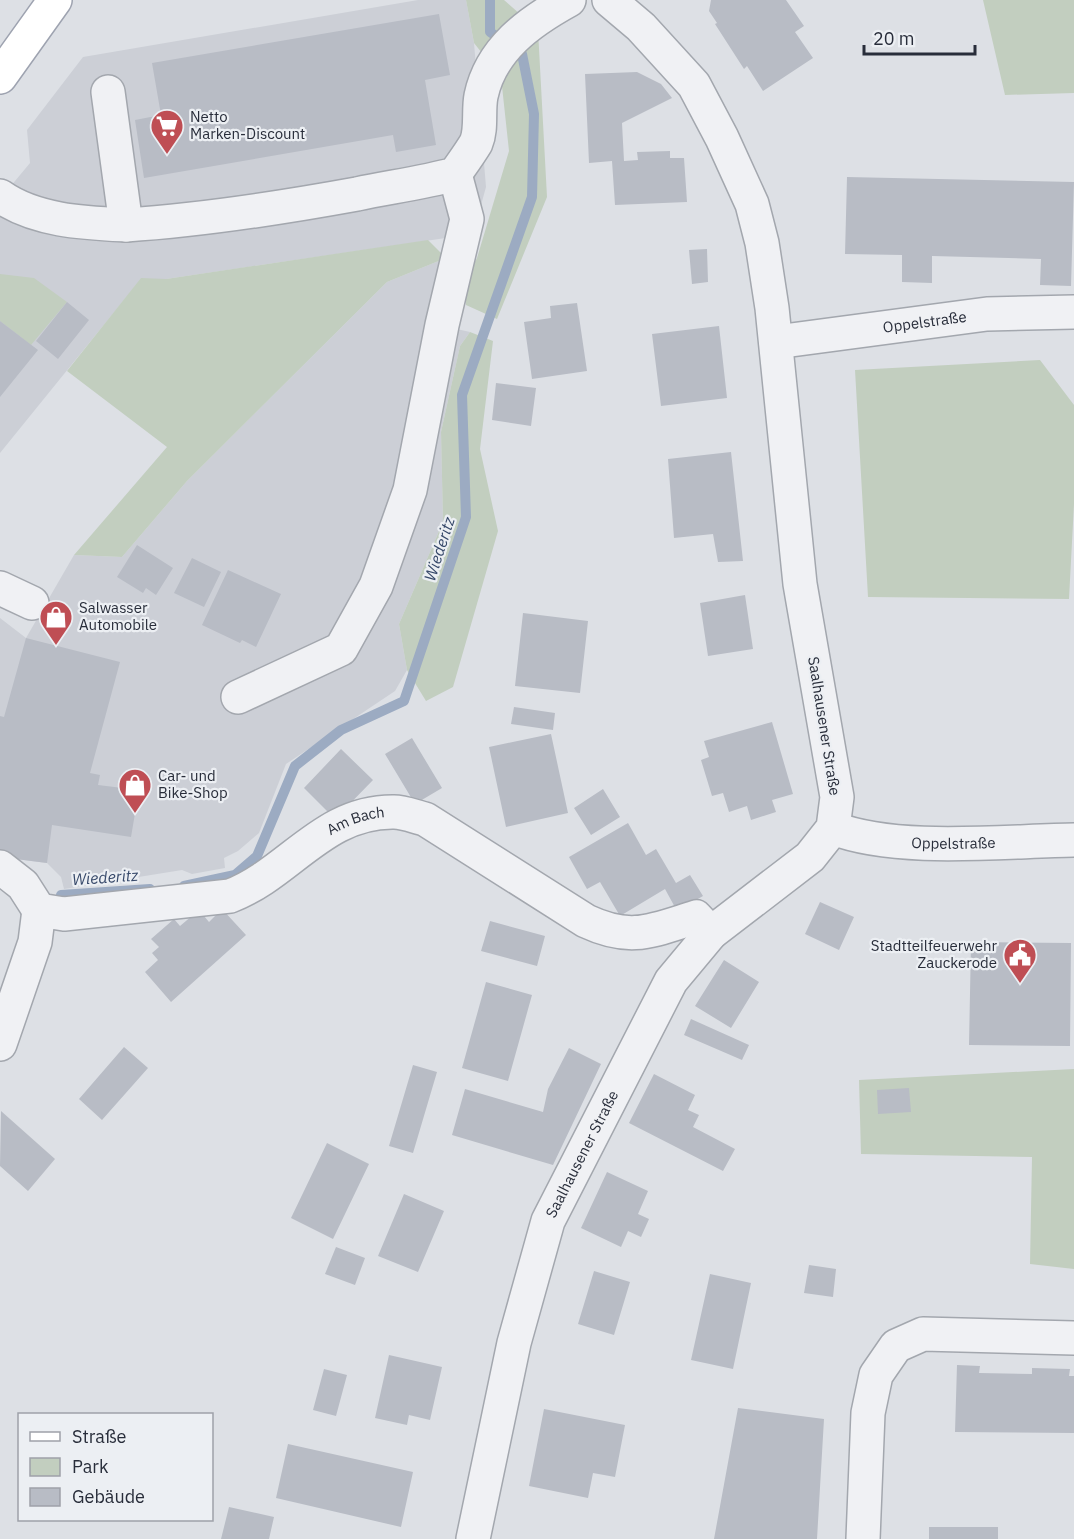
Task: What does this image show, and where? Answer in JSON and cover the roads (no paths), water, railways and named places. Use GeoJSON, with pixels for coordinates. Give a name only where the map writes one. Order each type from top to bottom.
{"type":"FeatureCollection","features":[{"type":"Feature","properties":{"kind":"main road"},"geometry":{"type":"LineString","coordinates":[[0,77],[55,0]]}},
{"type":"Feature","properties":{"kind":"street"},"geometry":{"type":"LineString","coordinates":[[0,196],[31,210],[76,222],[126,225],[180,222],[291,206],[419,184],[455,174],[477,141],[481,95],[509,44],[543,14],[569,0]]}},
{"type":"Feature","properties":{"kind":"street","name":"Saalhausener Straße"},"geometry":{"type":"LineString","coordinates":[[473,1539],[499,1408],[544,1230],[671,981],[711,933],[810,857],[833,828],[837,797],[800,584],[776,342],[760,234],[752,204],[694,85],[624,4]]}},
{"type":"Feature","properties":{"kind":"street"},"geometry":{"type":"LineString","coordinates":[[108,92],[126,225]]}},
{"type":"Feature","properties":{"kind":"street"},"geometry":{"type":"LineString","coordinates":[[238,697],[341,649],[376,586],[410,490],[442,325],[467,219],[455,174]]}},
{"type":"Feature","properties":{"kind":"street","name":"Oppelstraße"},"geometry":{"type":"LineString","coordinates":[[776,342],[987,314],[1074,312]]}},
{"type":"Feature","properties":{"kind":"street"},"geometry":{"type":"LineString","coordinates":[[0,588],[32,603]]}},
{"type":"Feature","properties":{"kind":"street","name":"Am Bach"},"geometry":{"type":"LineString","coordinates":[[39,910],[73,913],[230,896],[248,889],[339,823],[368,814],[396,812],[426,819],[586,921],[608,931],[644,932],[696,917],[711,933]]}},
{"type":"Feature","properties":{"kind":"street","name":"Oppelstraße"},"geometry":{"type":"LineString","coordinates":[[833,828],[849,834],[888,841],[1074,840]]}},
{"type":"Feature","properties":{"kind":"street"},"geometry":{"type":"LineString","coordinates":[[0,867],[23,885],[39,910],[35,942],[0,1044]]}},
{"type":"Feature","properties":{"kind":"street"},"geometry":{"type":"LineString","coordinates":[[863,1539],[868,1413],[876,1375],[896,1346],[923,1334],[1074,1338]]}},
{"type":"Feature","properties":{"kind":"waterway","name":"Wiederitz"},"geometry":{"type":"LineString","coordinates":[[184,886],[235,875],[257,856],[295,766],[341,730],[404,701],[466,517],[462,395],[532,197],[534,114],[522,54],[490,32],[490,0]]}},
{"type":"Feature","properties":{"kind":"waterway","name":"Wiederitz"},"geometry":{"type":"LineString","coordinates":[[61,895],[150,889]]}},
{"type":"Feature","properties":{"kind":"place","name":"Netto Marken-Discount"},"geometry":{"type":"Point","coordinates":[167,155]}},
{"type":"Feature","properties":{"kind":"place","name":"Salwasser Automobile"},"geometry":{"type":"Point","coordinates":[56,646]}},
{"type":"Feature","properties":{"kind":"place","name":"Car- und Bike-Shop"},"geometry":{"type":"Point","coordinates":[135,814]}},
{"type":"Feature","properties":{"kind":"place","name":"Stadtteilfeuerwehr Zauckerode"},"geometry":{"type":"Point","coordinates":[1020,984]}}]}
